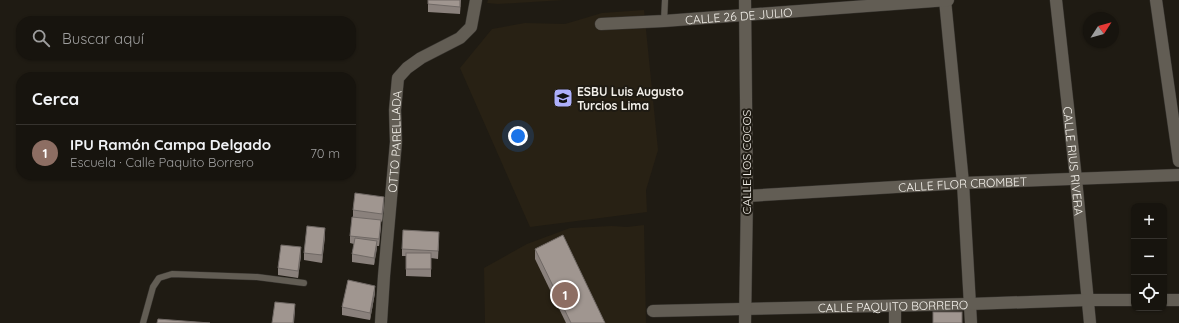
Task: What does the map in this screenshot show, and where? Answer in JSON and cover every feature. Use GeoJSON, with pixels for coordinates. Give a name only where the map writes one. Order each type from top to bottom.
{"type":"FeatureCollection","features":[{"type":"Feature","properties":{"kind":"street","name":"OTTO PARELLADA"},"geometry":{"type":"LineString","coordinates":[[382,323],[384,276],[396,142],[395,110],[398,78],[407,68],[420,58],[460,38],[471,27],[476,0]]}},
{"type":"Feature","properties":{"kind":"street","name":"CALLE LOS COCOS"},"geometry":{"type":"LineString","coordinates":[[745,323],[747,196],[746,0]]}},
{"type":"Feature","properties":{"kind":"street"},"geometry":{"type":"LineString","coordinates":[[945,0],[963,183],[971,323]]}},
{"type":"Feature","properties":{"kind":"street","name":"CALLE 26 DE JULIO"},"geometry":{"type":"LineString","coordinates":[[601,24],[664,21],[948,0]]}},
{"type":"Feature","properties":{"kind":"street","name":"CALLE RIUS RIVERA"},"geometry":{"type":"LineString","coordinates":[[1056,0],[1090,323]]}},
{"type":"Feature","properties":{"kind":"street"},"geometry":{"type":"LineString","coordinates":[[1156,0],[1179,160]]}},
{"type":"Feature","properties":{"kind":"street","name":"CALLE FLOR CROMBET"},"geometry":{"type":"LineString","coordinates":[[747,196],[963,183],[1179,175]]}},
{"type":"Feature","properties":{"kind":"street","name":"CALLE PAQUITO BORRERO"},"geometry":{"type":"LineString","coordinates":[[653,311],[1131,300]]}},
{"type":"Feature","properties":{"kind":"street"},"geometry":{"type":"LineString","coordinates":[[1167,300],[1179,300]]}},
{"type":"Feature","properties":{"kind":"street"},"geometry":{"type":"LineString","coordinates":[[895,306],[895,323]]}},
{"type":"Feature","properties":{"kind":"lane"},"geometry":{"type":"LineString","coordinates":[[664,21],[665,0]]}},
{"type":"Feature","properties":{"kind":"lane"},"geometry":{"type":"LineString","coordinates":[[143,323],[153,287],[159,278],[172,274],[257,277],[304,283]]}},
{"type":"Feature","properties":{"kind":"shaded area"},"geometry":{"type":"Polygon","coordinates":[[[488,0],[564,0],[498,4],[487,3],[488,0]]]}},
{"type":"Feature","properties":{"kind":"shaded area","name":"ESBU Luis Augusto Turcios Lima"},"geometry":{"type":"Polygon","coordinates":[[[644,10],[658,150],[646,190],[647,212],[530,227],[460,68],[492,29],[525,23],[565,24],[602,13],[644,10]]]}},
{"type":"Feature","properties":{"kind":"shaded area"},"geometry":{"type":"Polygon","coordinates":[[[644,225],[646,323],[485,323],[484,268],[527,244],[570,228],[612,226],[627,227],[644,225]]]}},
{"type":"Feature","properties":{"kind":"building"},"geometry":{"type":"Polygon","coordinates":[[[428,0],[460,0],[460,7],[428,4],[428,0]]]}},
{"type":"Feature","properties":{"kind":"building"},"geometry":{"type":"Polygon","coordinates":[[[355,193],[384,197],[382,214],[353,210],[355,193]]]}},
{"type":"Feature","properties":{"kind":"building"},"geometry":{"type":"Polygon","coordinates":[[[352,217],[381,220],[379,239],[350,236],[352,217]]]}},
{"type":"Feature","properties":{"kind":"building"},"geometry":{"type":"Polygon","coordinates":[[[307,226],[325,228],[322,255],[304,253],[307,226]]]}},
{"type":"Feature","properties":{"kind":"building"},"geometry":{"type":"Polygon","coordinates":[[[403,230],[439,232],[438,251],[402,249],[403,230]]]}},
{"type":"Feature","properties":{"kind":"building"},"geometry":{"type":"Polygon","coordinates":[[[563,235],[605,323],[571,323],[535,249],[563,235]]]}},
{"type":"Feature","properties":{"kind":"building"},"geometry":{"type":"Polygon","coordinates":[[[355,238],[377,241],[374,258],[352,254],[355,238]]]}},
{"type":"Feature","properties":{"kind":"building"},"geometry":{"type":"Polygon","coordinates":[[[281,245],[301,247],[298,271],[278,268],[281,245]]]}},
{"type":"Feature","properties":{"kind":"building"},"geometry":{"type":"Polygon","coordinates":[[[406,253],[431,253],[431,269],[406,269],[406,253]]]}},
{"type":"Feature","properties":{"kind":"building"},"geometry":{"type":"Polygon","coordinates":[[[348,280],[375,286],[370,313],[342,307],[348,280]]]}},
{"type":"Feature","properties":{"kind":"building"},"geometry":{"type":"Polygon","coordinates":[[[275,302],[295,304],[293,323],[272,323],[275,302]]]}},
{"type":"Feature","properties":{"kind":"building"},"geometry":{"type":"Polygon","coordinates":[[[933,312],[962,312],[962,323],[933,323],[933,312]]]}},
{"type":"Feature","properties":{"kind":"building"},"geometry":{"type":"Polygon","coordinates":[[[158,319],[210,323],[157,323],[158,319]]]}},
{"type":"Feature","properties":{"kind":"place","name":"ESBU Luis Augusto Turcios Lima"},"geometry":{"type":"Point","coordinates":[563,98]}},
{"type":"Feature","properties":{"kind":"place","name":"IPU Ramón Campa Delgado"},"geometry":{"type":"Point","coordinates":[565,295]}}]}
